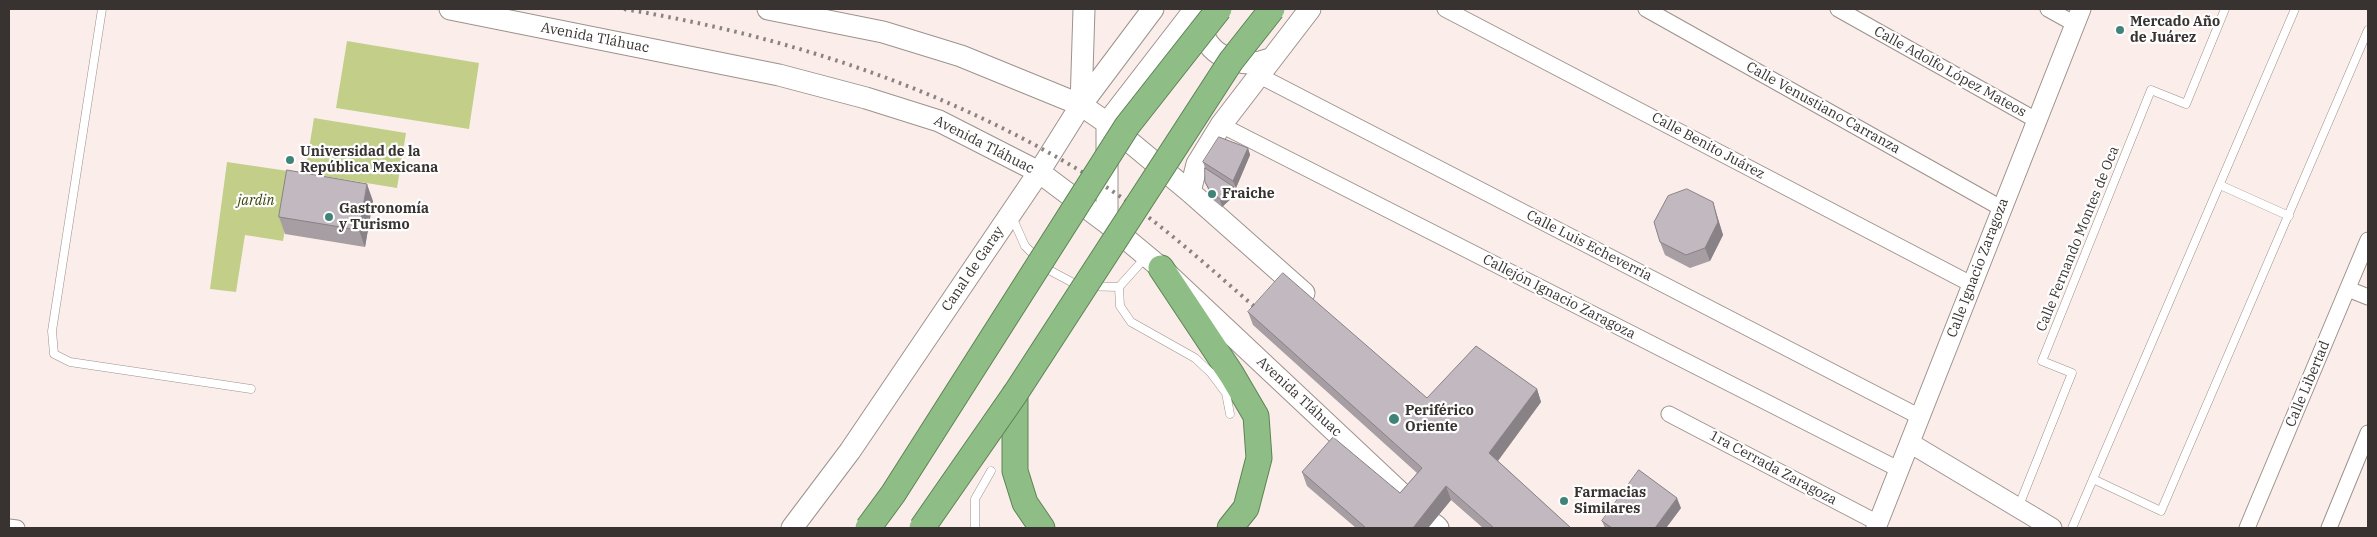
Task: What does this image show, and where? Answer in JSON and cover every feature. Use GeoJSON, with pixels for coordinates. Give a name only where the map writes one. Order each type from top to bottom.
{"type":"FeatureCollection","features":[{"type":"Feature","properties":{"kind":"highway"},"geometry":{"type":"LineString","coordinates":[[868,528],[904,477],[1127,126],[1219,9]]}},
{"type":"Feature","properties":{"kind":"highway"},"geometry":{"type":"LineString","coordinates":[[922,528],[1015,394],[1231,61],[1272,9]]}},
{"type":"Feature","properties":{"kind":"highway"},"geometry":{"type":"LineString","coordinates":[[1154,263],[1232,375],[1256,416],[1259,458],[1246,508],[1230,528]]}},
{"type":"Feature","properties":{"kind":"highway"},"geometry":{"type":"LineString","coordinates":[[1015,394],[1015,471],[1024,503],[1042,528]]}},
{"type":"Feature","properties":{"kind":"main road","name":"Avenida Tláhuac"},"geometry":{"type":"LineString","coordinates":[[450,9],[779,75],[939,120],[1039,172],[1107,223],[1154,263],[1407,499]]}},
{"type":"Feature","properties":{"kind":"main road"},"geometry":{"type":"LineString","coordinates":[[768,9],[884,32],[961,56],[1081,105],[1107,123],[1190,192],[1322,310]]}},
{"type":"Feature","properties":{"kind":"main road"},"geometry":{"type":"LineString","coordinates":[[1081,105],[1084,9]]}},
{"type":"Feature","properties":{"kind":"main road","name":"Canal de Garay"},"geometry":{"type":"LineString","coordinates":[[792,528],[850,451],[1039,172],[1081,105],[1153,9]]}},
{"type":"Feature","properties":{"kind":"main road"},"geometry":{"type":"LineString","coordinates":[[1107,223],[1107,123],[1195,9]]}},
{"type":"Feature","properties":{"kind":"main road"},"geometry":{"type":"LineString","coordinates":[[1202,9],[1204,36],[1224,57],[1248,64],[1259,64],[1264,67]]}},
{"type":"Feature","properties":{"kind":"main road"},"geometry":{"type":"LineString","coordinates":[[1190,192],[1197,164],[1221,125],[1310,9]]}},
{"type":"Feature","properties":{"kind":"street","name":"Calle Benito Juárez"},"geometry":{"type":"LineString","coordinates":[[1445,9],[1971,284]]}},
{"type":"Feature","properties":{"kind":"street","name":"Calle Venustiano Carranza"},"geometry":{"type":"LineString","coordinates":[[1646,9],[2001,208]]}},
{"type":"Feature","properties":{"kind":"street","name":"Calle Adolfo López Mateos"},"geometry":{"type":"LineString","coordinates":[[1838,9],[2036,120]]}},
{"type":"Feature","properties":{"kind":"street"},"geometry":{"type":"LineString","coordinates":[[2048,9],[2078,16]]}},
{"type":"Feature","properties":{"kind":"street","name":"Calle Ignacio Zaragoza"},"geometry":{"type":"LineString","coordinates":[[1877,526],[2078,16]]}},
{"type":"Feature","properties":{"kind":"street","name":"Calle Luis Echeverría"},"geometry":{"type":"LineString","coordinates":[[1264,67],[1920,417]]}},
{"type":"Feature","properties":{"kind":"street","name":"Callejón Ignacio Zaragoza"},"geometry":{"type":"LineString","coordinates":[[1221,125],[1898,469]]}},
{"type":"Feature","properties":{"kind":"street","name":"Calle Libertad"},"geometry":{"type":"LineString","coordinates":[[2247,528],[2368,240]]}},
{"type":"Feature","properties":{"kind":"street"},"geometry":{"type":"LineString","coordinates":[[2348,289],[2368,297]]}},
{"type":"Feature","properties":{"kind":"street","name":"1ra Cerrada Zaragoza"},"geometry":{"type":"LineString","coordinates":[[1669,414],[1877,526]]}},
{"type":"Feature","properties":{"kind":"street"},"geometry":{"type":"LineString","coordinates":[[2329,528],[2368,433]]}},
{"type":"Feature","properties":{"kind":"street"},"geometry":{"type":"LineString","coordinates":[[1910,443],[2052,528]]}},
{"type":"Feature","properties":{"kind":"street"},"geometry":{"type":"LineString","coordinates":[[9,527],[16,528]]}},
{"type":"Feature","properties":{"kind":"lane"},"geometry":{"type":"LineString","coordinates":[[102,9],[52,331],[54,354],[70,362],[251,389]]}},
{"type":"Feature","properties":{"kind":"lane","name":"Calle Fernando Montes de Oca"},"geometry":{"type":"LineString","coordinates":[[2018,508],[2072,373],[2042,361],[2151,90],[2186,104],[2224,9]]}},
{"type":"Feature","properties":{"kind":"lane"},"geometry":{"type":"LineString","coordinates":[[2072,528],[2295,9]]}},
{"type":"Feature","properties":{"kind":"lane"},"geometry":{"type":"LineString","coordinates":[[2093,479],[2162,511],[2368,30]]}},
{"type":"Feature","properties":{"kind":"lane"},"geometry":{"type":"LineString","coordinates":[[2220,185],[2288,216]]}},
{"type":"Feature","properties":{"kind":"lane"},"geometry":{"type":"LineString","coordinates":[[1010,215],[1024,246],[1048,270],[1079,286],[1119,287],[1154,263]]}},
{"type":"Feature","properties":{"kind":"lane"},"geometry":{"type":"LineString","coordinates":[[1119,287],[1120,306],[1131,322],[1195,358],[1211,373],[1226,393],[1230,414]]}},
{"type":"Feature","properties":{"kind":"lane"},"geometry":{"type":"LineString","coordinates":[[975,528],[975,499],[991,471]]}},
{"type":"Feature","properties":{"kind":"green space"},"geometry":{"type":"Polygon","coordinates":[[[347,41],[479,63],[469,129],[336,108],[347,41]]]}},
{"type":"Feature","properties":{"kind":"green space"},"geometry":{"type":"Polygon","coordinates":[[[314,118],[406,133],[397,188],[305,173],[314,118]]]}},
{"type":"Feature","properties":{"kind":"green space","name":"jardin"},"geometry":{"type":"Polygon","coordinates":[[[227,162],[295,172],[283,241],[245,235],[236,292],[210,289],[227,162]]]}},
{"type":"Feature","properties":{"kind":"building"},"geometry":{"type":"Polygon","coordinates":[[[1219,137],[1248,148],[1233,181],[1203,162],[1219,137]]]}},
{"type":"Feature","properties":{"kind":"building"},"geometry":{"type":"Polygon","coordinates":[[[1205,168],[1234,187],[1220,199],[1210,191],[1205,182],[1205,168]]]}},
{"type":"Feature","properties":{"kind":"building"},"geometry":{"type":"Polygon","coordinates":[[[287,170],[367,184],[359,230],[279,217],[287,170]]]}},
{"type":"Feature","properties":{"kind":"building"},"geometry":{"type":"Polygon","coordinates":[[[1687,189],[1713,202],[1718,222],[1705,248],[1686,255],[1660,242],[1654,222],[1668,196],[1687,189]]]}},
{"type":"Feature","properties":{"kind":"building"},"geometry":{"type":"Polygon","coordinates":[[[1283,273],[1427,398],[1476,346],[1537,389],[1489,453],[1571,528],[1494,528],[1446,486],[1413,528],[1366,528],[1302,472],[1333,437],[1400,493],[1422,468],[1248,312],[1283,273]]]}},
{"type":"Feature","properties":{"kind":"building"},"geometry":{"type":"Polygon","coordinates":[[[1639,470],[1677,498],[1655,528],[1612,528],[1602,521],[1639,470]]]}},
{"type":"Feature","properties":{"kind":"railway"},"geometry":{"type":"LineString","coordinates":[[624,9],[685,20],[807,51],[925,93],[982,118],[1038,147],[1115,193],[1159,225],[1263,314]]}},
{"type":"Feature","properties":{"kind":"place","name":"Mercado Año de Juárez"},"geometry":{"type":"Point","coordinates":[2120,30]}},
{"type":"Feature","properties":{"kind":"place","name":"Universidad de la República Mexicana"},"geometry":{"type":"Point","coordinates":[290,160]}},
{"type":"Feature","properties":{"kind":"place","name":"Fraiche"},"geometry":{"type":"Point","coordinates":[1212,194]}},
{"type":"Feature","properties":{"kind":"place","name":"Gastronomía y Turismo"},"geometry":{"type":"Point","coordinates":[329,217]}},
{"type":"Feature","properties":{"kind":"place","name":"Periférico Oriente"},"geometry":{"type":"Point","coordinates":[1394,419]}},
{"type":"Feature","properties":{"kind":"place","name":"Farmacias Similares"},"geometry":{"type":"Point","coordinates":[1564,501]}}]}
